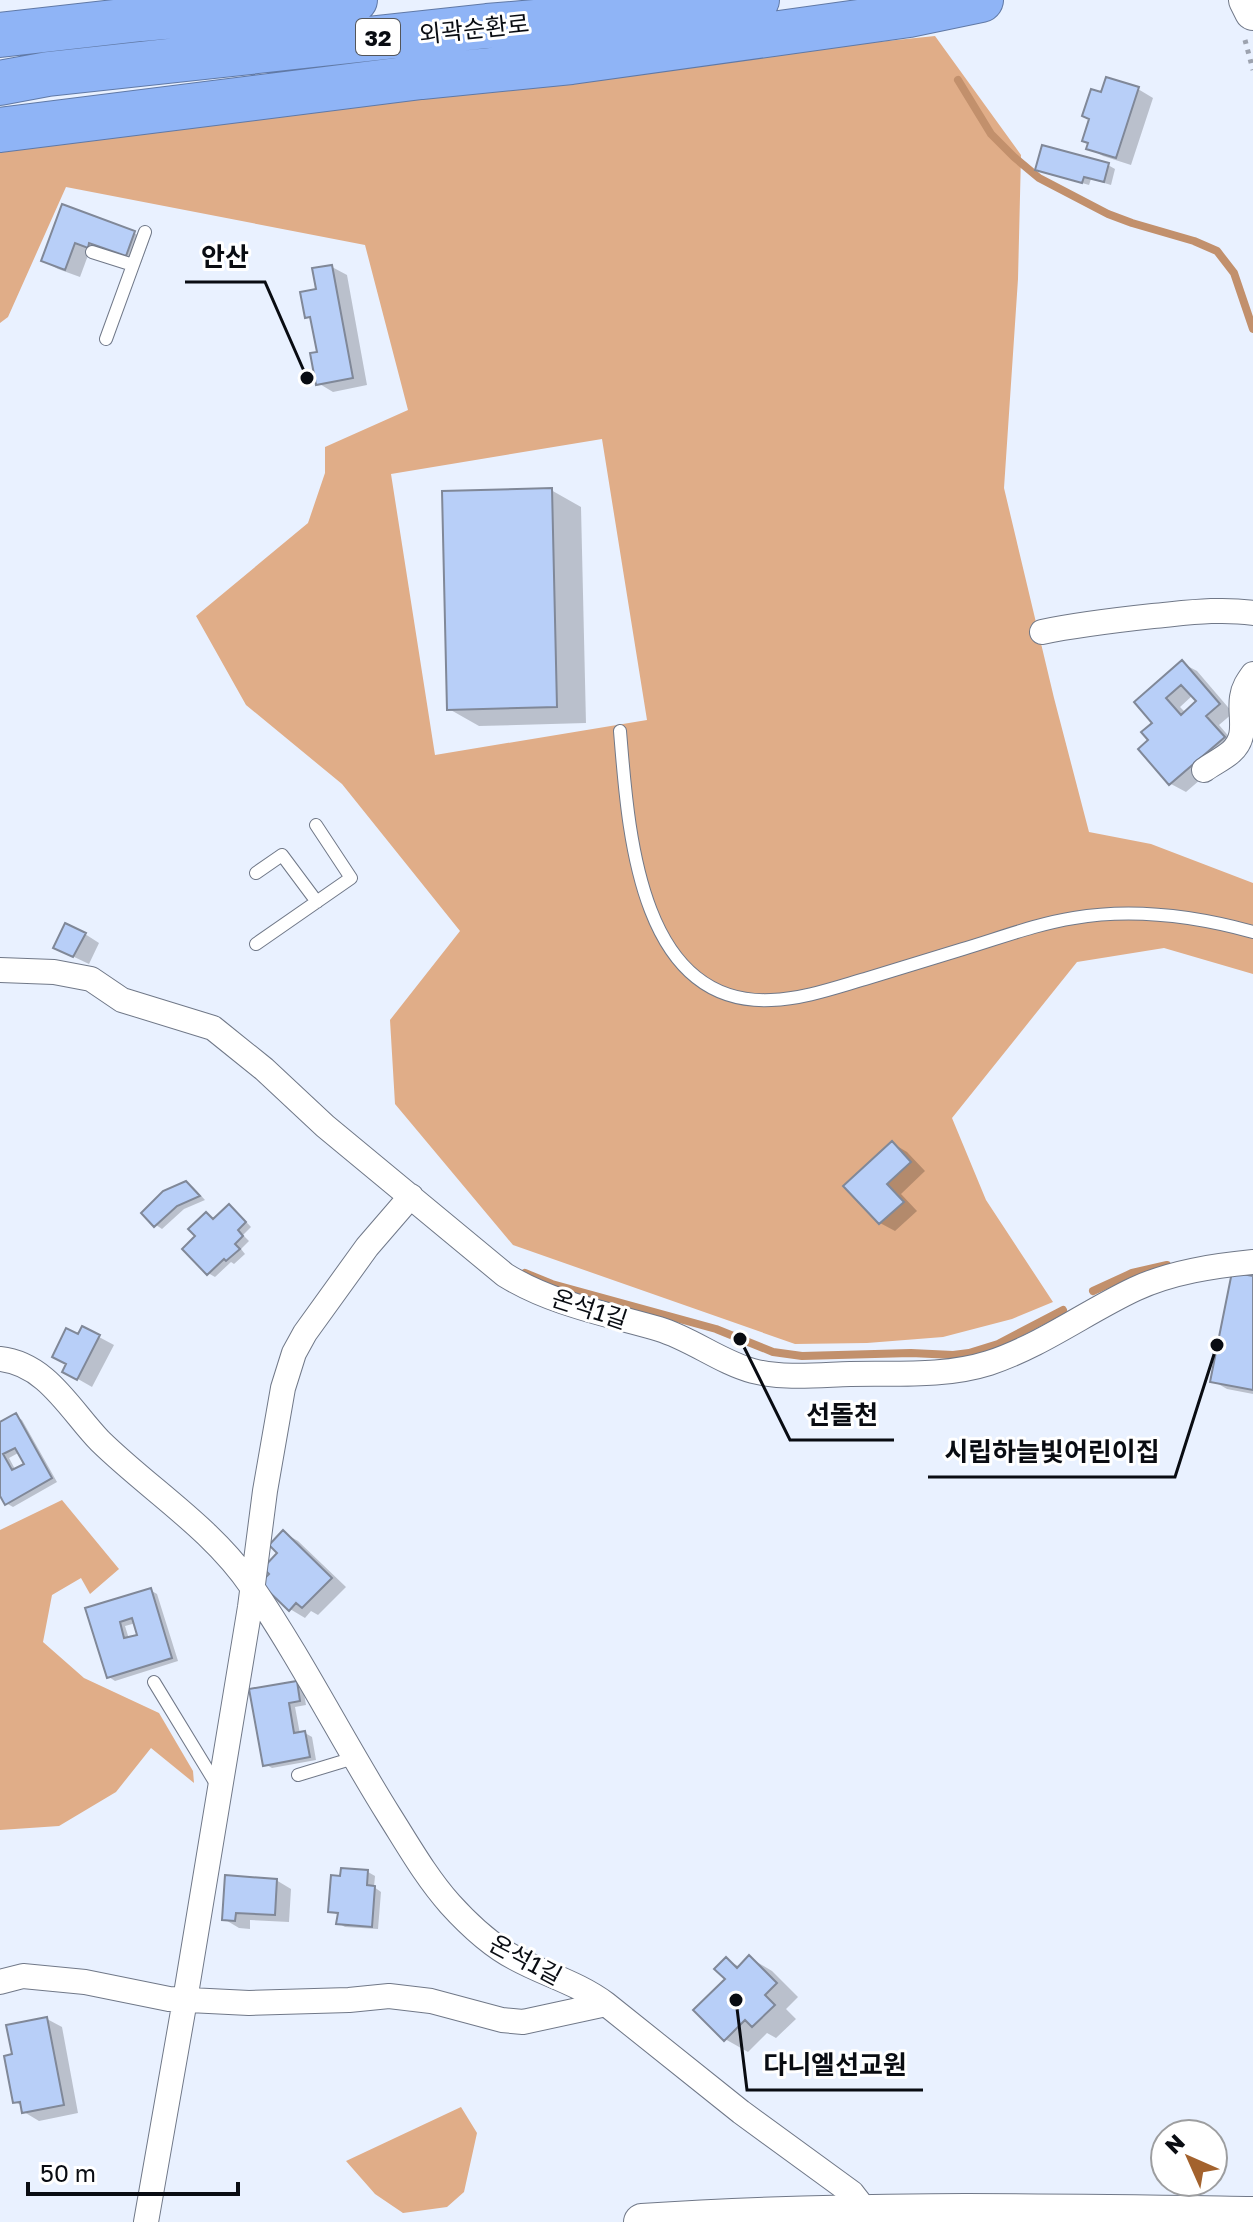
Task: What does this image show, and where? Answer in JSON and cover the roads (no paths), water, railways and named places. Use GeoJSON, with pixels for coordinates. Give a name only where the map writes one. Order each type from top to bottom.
{"type":"FeatureCollection","features":[{"type":"Feature","properties":{"kind":"highway","name":"32"},"geometry":{"type":"LineString","coordinates":[[0,35],[355,0]]}},
{"type":"Feature","properties":{"kind":"highway","name":"외곽순환로"},"geometry":{"type":"LineString","coordinates":[[0,83],[64,72],[471,27],[757,0]]}},
{"type":"Feature","properties":{"kind":"highway"},"geometry":{"type":"LineString","coordinates":[[0,130],[421,77],[571,62],[909,15],[981,0]]}},
{"type":"Feature","properties":{"kind":"street"},"geometry":{"type":"LineString","coordinates":[[1247,0],[1253,12]]}},
{"type":"Feature","properties":{"kind":"street"},"geometry":{"type":"LineString","coordinates":[[1042,632],[1191,612],[1253,613]]}},
{"type":"Feature","properties":{"kind":"street"},"geometry":{"type":"LineString","coordinates":[[1204,770],[1232,751],[1240,740],[1244,724],[1242,692],[1253,674]]}},
{"type":"Feature","properties":{"kind":"street","name":"온석1길"},"geometry":{"type":"LineString","coordinates":[[0,970],[54,972],[91,979],[122,1000],[213,1028],[483,1258],[519,1283],[593,1312],[673,1334],[741,1367],[767,1374],[939,1372],[971,1367],[1025,1348],[1118,1297],[1157,1281],[1205,1268],[1253,1262]]}},
{"type":"Feature","properties":{"kind":"street"},"geometry":{"type":"LineString","coordinates":[[146,2222],[287,1372],[305,1333],[356,1261],[411,1196]]}},
{"type":"Feature","properties":{"kind":"street","name":"온석1길"},"geometry":{"type":"LineString","coordinates":[[0,1359],[22,1364],[42,1376],[102,1442],[220,1548],[252,1587],[423,1868],[453,1907],[494,1945],[515,1958],[586,1990],[606,2004],[741,2112],[852,2193],[859,2202],[859,2212]]}},
{"type":"Feature","properties":{"kind":"street","name":"온석1길"},"geometry":{"type":"LineString","coordinates":[[0,1982],[23,1976],[38,1977],[85,1982],[169,1999],[249,2003],[389,1996],[431,2001],[502,2020],[523,2022],[606,2004]]}},
{"type":"Feature","properties":{"kind":"street"},"geometry":{"type":"LineString","coordinates":[[642,2222],[859,2212],[1240,2217]]}},
{"type":"Feature","properties":{"kind":"lane"},"geometry":{"type":"LineString","coordinates":[[106,339],[145,232]]}},
{"type":"Feature","properties":{"kind":"lane"},"geometry":{"type":"LineString","coordinates":[[92,252],[133,265]]}},
{"type":"Feature","properties":{"kind":"lane"},"geometry":{"type":"LineString","coordinates":[[620,731],[627,812],[646,896],[657,926],[691,974],[710,987],[736,996],[772,1000],[821,992],[1050,922],[1106,913],[1159,915],[1253,932]]}},
{"type":"Feature","properties":{"kind":"lane"},"geometry":{"type":"LineString","coordinates":[[256,944],[351,878],[316,825]]}},
{"type":"Feature","properties":{"kind":"lane"},"geometry":{"type":"LineString","coordinates":[[256,873],[282,855],[317,902]]}},
{"type":"Feature","properties":{"kind":"lane"},"geometry":{"type":"LineString","coordinates":[[154,1682],[219,1790]]}},
{"type":"Feature","properties":{"kind":"lane"},"geometry":{"type":"LineString","coordinates":[[298,1775],[354,1758]]}},
{"type":"Feature","properties":{"kind":"waterway"},"geometry":{"type":"LineString","coordinates":[[958,80],[991,134],[1039,178],[1108,214],[1217,251],[1234,273],[1253,329]]}},
{"type":"Feature","properties":{"kind":"waterway"},"geometry":{"type":"LineString","coordinates":[[1093,1291],[1132,1273],[1167,1265]]}},
{"type":"Feature","properties":{"kind":"waterway"},"geometry":{"type":"LineString","coordinates":[[525,1273],[552,1284],[716,1329],[773,1352],[802,1356],[969,1353],[998,1344],[1063,1310]]}},
{"type":"Feature","properties":{"kind":"place","name":"안산"},"geometry":{"type":"Point","coordinates":[307,378]}},
{"type":"Feature","properties":{"kind":"place","name":"선돌천"},"geometry":{"type":"Point","coordinates":[740,1339]}},
{"type":"Feature","properties":{"kind":"place","name":"시립하늘빛어린이집"},"geometry":{"type":"Point","coordinates":[1217,1345]}},
{"type":"Feature","properties":{"kind":"place","name":"다니엘선교원"},"geometry":{"type":"Point","coordinates":[736,2000]}}]}
